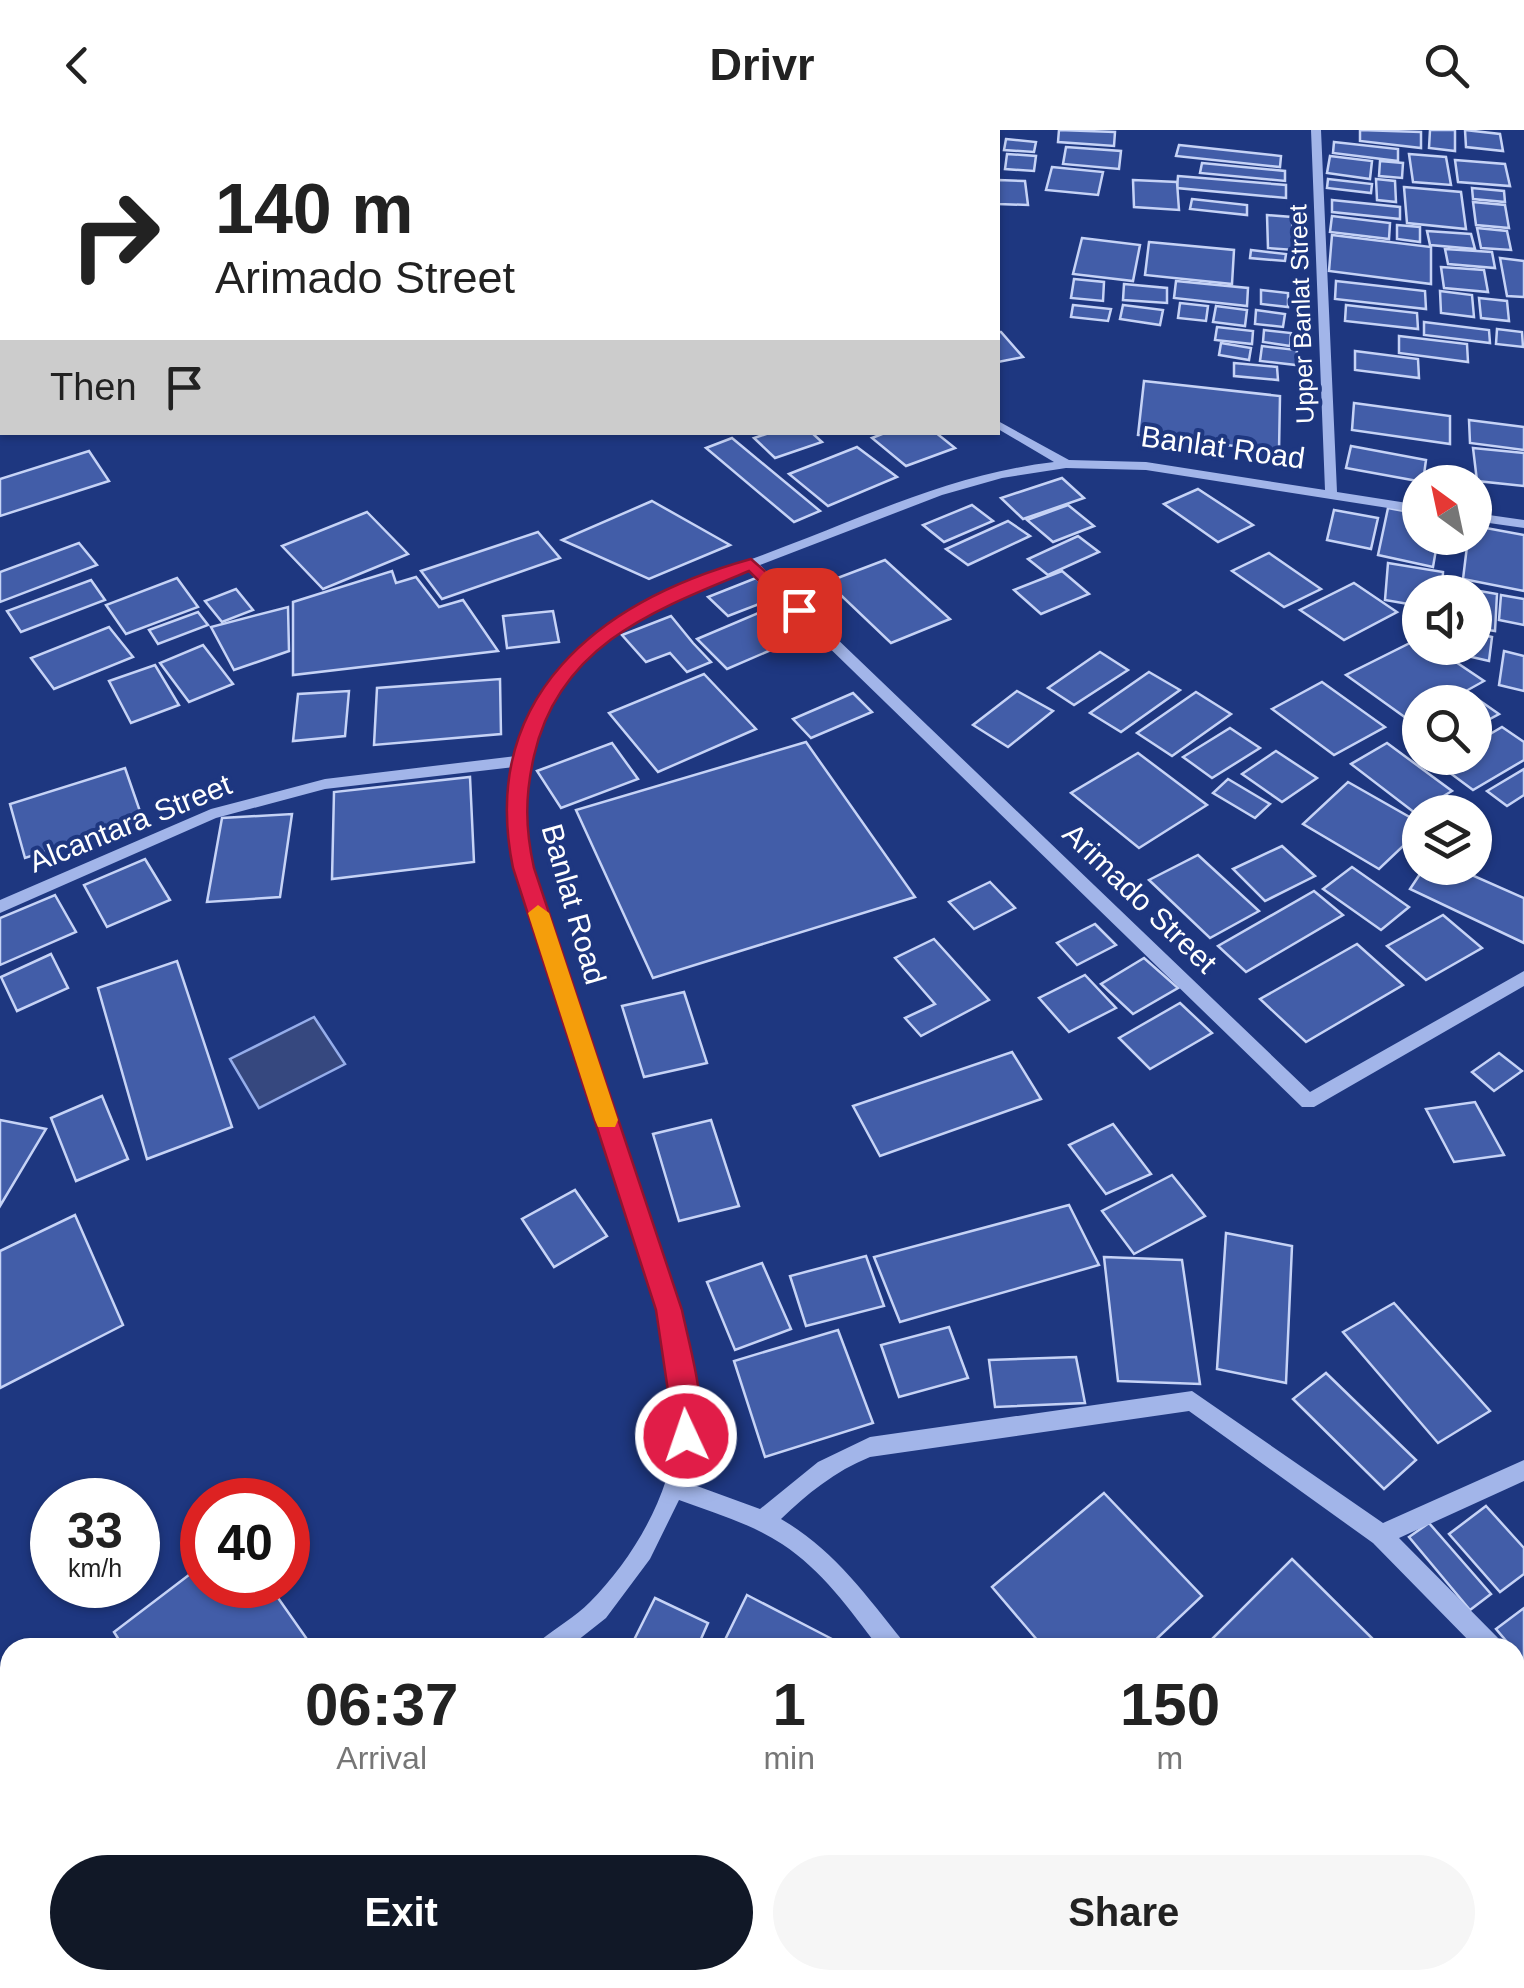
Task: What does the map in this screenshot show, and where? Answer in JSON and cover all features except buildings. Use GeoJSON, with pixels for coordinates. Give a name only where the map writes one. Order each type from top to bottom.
{"type":"FeatureCollection","features":[{"type":"Feature","properties":{"kind":"street","name":"Upper Banlat Street"},"geometry":{"type":"LineString","coordinates":[[1316,130],[1331,495]]}},
{"type":"Feature","properties":{"kind":"street"},"geometry":{"type":"LineString","coordinates":[[1000,425],[1067,464]]}},
{"type":"Feature","properties":{"kind":"street","name":"Banlat Road"},"geometry":{"type":"LineString","coordinates":[[562,1638],[598,1610],[628,1574],[674,1488],[686,1436],[684,1384],[669,1310],[524,868],[516,829],[520,761],[532,720],[555,682],[582,652],[622,622],[662,600],[940,491],[1067,464],[1144,466],[1402,505]]}},
{"type":"Feature","properties":{"kind":"street"},"geometry":{"type":"LineString","coordinates":[[1492,519],[1524,524]]}},
{"type":"Feature","properties":{"kind":"street","name":"Arimado Street"},"geometry":{"type":"LineString","coordinates":[[751,564],[1308,1102],[1524,978]]}},
{"type":"Feature","properties":{"kind":"street","name":"Alcantara Street"},"geometry":{"type":"LineString","coordinates":[[0,907],[211,814],[326,784],[520,761]]}},
{"type":"Feature","properties":{"kind":"street"},"geometry":{"type":"LineString","coordinates":[[763,1521],[818,1470],[870,1447],[1192,1400],[1214,1412],[1381,1535],[1482,1638]]}},
{"type":"Feature","properties":{"kind":"street"},"geometry":{"type":"LineString","coordinates":[[1381,1535],[1524,1470]]}},
{"type":"Feature","properties":{"kind":"street"},"geometry":{"type":"LineString","coordinates":[[674,1488],[763,1521],[822,1563],[886,1638]]}},
{"type":"Feature","properties":{"kind":"water"},"geometry":{"type":"Polygon","coordinates":[[[314,1017],[345,1064],[259,1108],[230,1059],[314,1017]]]}},
{"type":"Feature","properties":{"kind":"slow traffic"},"geometry":{"type":"LineString","coordinates":[[538,913],[606,1120]]}},
{"type":"Feature","properties":{"kind":"route"},"geometry":{"type":"LineString","coordinates":[[686,1436],[684,1384],[669,1310],[524,868],[516,829],[515,796],[532,720],[555,682],[582,652],[622,622],[662,600],[751,564],[799,610]]}}]}
